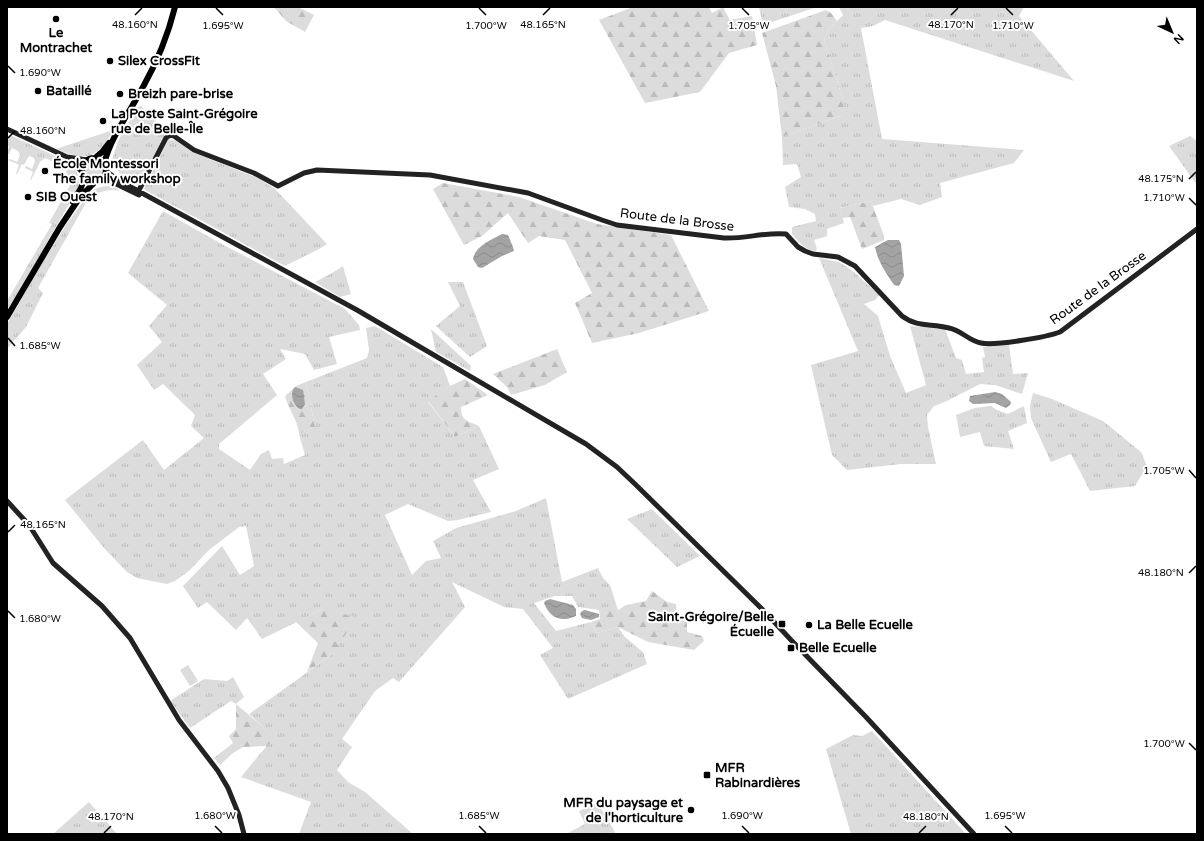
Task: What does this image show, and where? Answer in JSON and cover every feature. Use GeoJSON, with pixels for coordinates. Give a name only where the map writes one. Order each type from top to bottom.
{"type":"FeatureCollection","features":[{"type":"Feature","properties":{"kind":"main road"},"geometry":{"type":"LineString","coordinates":[[94,183],[88,182],[84,178],[81,171],[83,165],[87,160],[95,158],[102,152],[116,133],[143,87],[157,59],[175,7]]}},
{"type":"Feature","properties":{"kind":"main road"},"geometry":{"type":"LineString","coordinates":[[104,164],[116,133]]}},
{"type":"Feature","properties":{"kind":"main road"},"geometry":{"type":"LineString","coordinates":[[60,227],[80,197],[94,183],[101,180],[105,176],[106,171],[104,164],[95,158]]}},
{"type":"Feature","properties":{"kind":"main road"},"geometry":{"type":"LineString","coordinates":[[7,316],[60,227],[81,188],[84,178]]}},
{"type":"Feature","properties":{"kind":"street"},"geometry":{"type":"LineString","coordinates":[[7,129],[67,157],[87,160]]}},
{"type":"Feature","properties":{"kind":"street","name":"Route de la Brosse"},"geometry":{"type":"LineString","coordinates":[[138,192],[166,138],[171,134],[194,150],[254,173],[278,186],[304,173],[317,170],[430,175],[528,192],[617,225],[735,239],[777,233],[786,234],[798,247],[805,251],[813,254],[838,257],[855,266],[902,316],[910,322],[920,325],[948,327],[982,344],[1033,338],[1060,332],[1197,229]]}},
{"type":"Feature","properties":{"kind":"street"},"geometry":{"type":"LineString","coordinates":[[67,157],[81,171]]}},
{"type":"Feature","properties":{"kind":"street"},"geometry":{"type":"LineString","coordinates":[[106,171],[138,192],[357,310],[586,444],[602,456],[635,484],[764,611],[866,717],[974,834]]}},
{"type":"Feature","properties":{"kind":"street"},"geometry":{"type":"LineString","coordinates":[[101,180],[112,182],[138,192]]}},
{"type":"Feature","properties":{"kind":"street"},"geometry":{"type":"LineString","coordinates":[[7,501],[29,524],[53,563],[102,606],[130,638],[179,720],[218,772],[228,788],[240,815],[244,834]]}},
{"type":"Feature","properties":{"kind":"green space"},"geometry":{"type":"Polygon","coordinates":[[[274,7],[298,7],[314,15],[305,32],[286,21],[274,7]]]}},
{"type":"Feature","properties":{"kind":"green space"},"geometry":{"type":"Polygon","coordinates":[[[633,7],[709,7],[712,13],[723,7],[730,20],[752,16],[757,45],[729,53],[700,92],[645,103],[599,20],[633,7]]]}},
{"type":"Feature","properties":{"kind":"green space"},"geometry":{"type":"Polygon","coordinates":[[[759,7],[817,7],[763,25],[759,7]]]}},
{"type":"Feature","properties":{"kind":"green space"},"geometry":{"type":"Polygon","coordinates":[[[839,7],[1024,7],[1019,16],[1074,81],[885,20],[873,26],[861,28],[882,139],[1024,150],[1014,163],[940,183],[942,197],[920,205],[901,199],[873,206],[871,201],[840,208],[844,223],[827,229],[827,236],[814,240],[817,249],[815,251],[811,250],[802,245],[792,234],[792,227],[816,221],[815,214],[805,209],[789,207],[785,187],[801,177],[797,164],[783,165],[782,137],[843,115],[843,100],[824,39],[828,30],[843,15],[839,7]]]}},
{"type":"Feature","properties":{"kind":"green space"},"geometry":{"type":"Polygon","coordinates":[[[826,10],[831,13],[837,21],[828,30],[824,39],[843,100],[843,115],[782,137],[776,86],[762,33],[826,10]]]}},
{"type":"Feature","properties":{"kind":"green space"},"geometry":{"type":"Polygon","coordinates":[[[141,106],[165,133],[138,185],[121,176],[112,160],[118,141],[138,107],[141,106]]]}},
{"type":"Feature","properties":{"kind":"green space"},"geometry":{"type":"Polygon","coordinates":[[[115,128],[103,146],[91,155],[77,156],[56,149],[110,131],[115,128]]]}},
{"type":"Feature","properties":{"kind":"green space"},"geometry":{"type":"Polygon","coordinates":[[[10,135],[68,162],[79,176],[79,182],[74,196],[7,310],[7,301],[52,224],[49,223],[70,185],[65,167],[45,158],[40,162],[31,180],[33,172],[25,168],[26,166],[32,169],[35,161],[34,158],[29,156],[24,165],[22,164],[17,174],[19,165],[8,160],[10,159],[17,162],[20,155],[18,151],[12,148],[9,154],[7,154],[9,146],[7,145],[7,136],[10,135]]]}},
{"type":"Feature","properties":{"kind":"green space"},"geometry":{"type":"Polygon","coordinates":[[[1190,136],[1197,141],[1197,185],[1169,146],[1190,136]]]}},
{"type":"Feature","properties":{"kind":"green space"},"geometry":{"type":"Polygon","coordinates":[[[169,139],[176,141],[192,152],[258,178],[275,189],[327,244],[285,266],[145,190],[144,188],[169,139]]]}},
{"type":"Feature","properties":{"kind":"green space"},"geometry":{"type":"Polygon","coordinates":[[[94,161],[100,164],[103,170],[100,176],[94,179],[88,176],[85,170],[88,164],[94,161]]]}},
{"type":"Feature","properties":{"kind":"green space"},"geometry":{"type":"Polygon","coordinates":[[[443,183],[519,197],[597,224],[671,235],[709,311],[639,333],[592,343],[575,303],[592,293],[565,240],[539,236],[528,243],[508,213],[482,236],[464,245],[433,189],[443,183]]]}},
{"type":"Feature","properties":{"kind":"green space"},"geometry":{"type":"Polygon","coordinates":[[[106,186],[115,187],[120,191],[111,190],[102,192],[94,195],[87,201],[38,288],[43,293],[26,327],[7,349],[7,324],[44,260],[66,225],[90,192],[97,188],[106,186]]]}},
{"type":"Feature","properties":{"kind":"green space"},"geometry":{"type":"Polygon","coordinates":[[[871,201],[884,236],[884,240],[862,249],[850,217],[842,218],[840,208],[871,201]]]}},
{"type":"Feature","properties":{"kind":"green space"},"geometry":{"type":"Polygon","coordinates":[[[163,211],[345,309],[359,325],[360,330],[329,337],[337,364],[314,370],[305,354],[280,349],[286,359],[263,374],[277,395],[219,444],[219,449],[250,470],[261,454],[269,450],[272,459],[283,458],[284,464],[305,455],[299,434],[315,427],[306,382],[367,358],[369,350],[366,328],[375,326],[443,367],[450,386],[428,402],[455,437],[479,426],[499,469],[473,480],[491,512],[448,521],[408,504],[385,515],[412,575],[426,561],[441,558],[433,541],[456,528],[516,511],[546,498],[562,582],[598,568],[603,578],[610,585],[618,610],[606,611],[578,607],[572,596],[555,596],[534,603],[556,631],[591,622],[597,633],[618,627],[625,637],[643,652],[647,664],[568,699],[540,655],[553,648],[523,609],[504,607],[452,582],[465,607],[399,682],[393,678],[375,691],[342,739],[352,747],[337,770],[348,782],[365,792],[413,834],[299,834],[311,802],[241,777],[274,737],[249,714],[334,653],[323,609],[262,639],[247,618],[236,630],[207,602],[198,608],[183,586],[222,546],[240,575],[254,566],[246,526],[239,527],[209,550],[190,570],[175,581],[167,584],[137,578],[127,572],[104,548],[65,500],[143,440],[164,470],[204,438],[191,426],[195,415],[163,384],[154,390],[137,365],[162,342],[149,326],[167,305],[128,273],[163,211]]]}},
{"type":"Feature","properties":{"kind":"green space"},"geometry":{"type":"Polygon","coordinates":[[[819,258],[839,262],[854,272],[879,295],[875,300],[864,304],[878,316],[890,356],[906,393],[926,385],[910,326],[945,329],[956,358],[962,360],[966,374],[984,372],[982,358],[985,357],[983,347],[1009,345],[1013,374],[1028,373],[1022,394],[995,385],[980,384],[934,406],[927,415],[936,464],[901,464],[847,470],[832,455],[811,365],[858,351],[819,258]]]}},
{"type":"Feature","properties":{"kind":"green space"},"geometry":{"type":"Polygon","coordinates":[[[343,266],[351,294],[340,297],[315,282],[332,273],[343,266]]]}},
{"type":"Feature","properties":{"kind":"green space"},"geometry":{"type":"Polygon","coordinates":[[[448,282],[463,282],[487,346],[470,357],[436,326],[460,306],[448,282]]]}},
{"type":"Feature","properties":{"kind":"green space"},"geometry":{"type":"Polygon","coordinates":[[[431,329],[471,366],[470,371],[436,352],[431,329]]]}},
{"type":"Feature","properties":{"kind":"green space"},"geometry":{"type":"Polygon","coordinates":[[[557,349],[567,372],[545,385],[511,395],[507,387],[493,374],[557,349]]]}},
{"type":"Feature","properties":{"kind":"green space"},"geometry":{"type":"Polygon","coordinates":[[[465,379],[488,395],[461,407],[461,412],[464,418],[479,426],[455,437],[428,401],[450,386],[465,379]]]}},
{"type":"Feature","properties":{"kind":"green space"},"geometry":{"type":"Polygon","coordinates":[[[306,382],[315,427],[299,434],[299,430],[285,396],[296,386],[306,382]]]}},
{"type":"Feature","properties":{"kind":"green space"},"geometry":{"type":"Polygon","coordinates":[[[1033,393],[1052,399],[1103,421],[1141,452],[1147,466],[1135,486],[1090,491],[1071,454],[1051,462],[1031,418],[1030,406],[1033,393]]]}},
{"type":"Feature","properties":{"kind":"green space"},"geometry":{"type":"Polygon","coordinates":[[[991,406],[1008,414],[1024,406],[1027,423],[1008,431],[1014,449],[984,446],[980,432],[960,437],[956,415],[975,408],[991,406]]]}},
{"type":"Feature","properties":{"kind":"green space"},"geometry":{"type":"Polygon","coordinates":[[[652,509],[700,556],[677,567],[627,519],[652,509]]]}},
{"type":"Feature","properties":{"kind":"green space"},"geometry":{"type":"Polygon","coordinates":[[[652,591],[667,602],[676,604],[677,618],[687,619],[687,632],[702,636],[704,641],[694,650],[648,642],[618,627],[597,633],[591,622],[600,619],[599,610],[618,610],[626,605],[646,601],[652,591]]]}},
{"type":"Feature","properties":{"kind":"green space"},"geometry":{"type":"Polygon","coordinates":[[[323,609],[356,617],[334,653],[307,672],[318,643],[296,622],[323,609]]]}},
{"type":"Feature","properties":{"kind":"green space"},"geometry":{"type":"Polygon","coordinates":[[[188,665],[198,681],[190,686],[180,670],[188,665]]]}},
{"type":"Feature","properties":{"kind":"green space"},"geometry":{"type":"Polygon","coordinates":[[[233,677],[244,697],[236,704],[231,701],[190,728],[170,701],[204,679],[227,681],[233,677]]]}},
{"type":"Feature","properties":{"kind":"green space"},"geometry":{"type":"Polygon","coordinates":[[[236,704],[275,737],[267,746],[243,747],[233,753],[220,765],[214,758],[233,743],[229,736],[236,729],[236,704]]]}},
{"type":"Feature","properties":{"kind":"green space"},"geometry":{"type":"Polygon","coordinates":[[[872,731],[966,834],[851,834],[826,749],[853,735],[862,736],[872,731]]]}},
{"type":"Feature","properties":{"kind":"green space"},"geometry":{"type":"Polygon","coordinates":[[[89,802],[117,834],[53,834],[89,802]]]}},
{"type":"Feature","properties":{"kind":"green space"},"geometry":{"type":"Polygon","coordinates":[[[598,803],[616,834],[566,834],[585,824],[579,811],[598,803]]]}},
{"type":"Feature","properties":{"kind":"water"},"geometry":{"type":"Polygon","coordinates":[[[502,234],[508,235],[514,251],[502,256],[482,268],[478,267],[473,259],[474,254],[484,244],[502,234]]]}},
{"type":"Feature","properties":{"kind":"water"},"geometry":{"type":"Polygon","coordinates":[[[888,240],[899,240],[901,244],[904,276],[899,286],[894,285],[885,272],[878,258],[875,247],[888,240]]]}},
{"type":"Feature","properties":{"kind":"water"},"geometry":{"type":"Polygon","coordinates":[[[295,387],[303,390],[305,404],[302,409],[295,405],[292,396],[292,392],[295,387]]]}},
{"type":"Feature","properties":{"kind":"water"},"geometry":{"type":"Polygon","coordinates":[[[995,392],[1002,394],[1011,402],[1010,405],[1006,408],[995,403],[973,404],[969,401],[970,396],[995,392]]]}},
{"type":"Feature","properties":{"kind":"water"},"geometry":{"type":"Polygon","coordinates":[[[550,599],[573,605],[576,609],[576,616],[561,619],[553,616],[546,608],[544,603],[550,599]]]}},
{"type":"Feature","properties":{"kind":"water"},"geometry":{"type":"Polygon","coordinates":[[[585,610],[599,614],[599,617],[591,620],[582,618],[580,614],[585,610]]]}},
{"type":"Feature","properties":{"kind":"place","name":"Le Montrachet"},"geometry":{"type":"Point","coordinates":[56,19]}},
{"type":"Feature","properties":{"kind":"place","name":"Silex CrossFit"},"geometry":{"type":"Point","coordinates":[110,61]}},
{"type":"Feature","properties":{"kind":"place","name":"Bataillé"},"geometry":{"type":"Point","coordinates":[38,91]}},
{"type":"Feature","properties":{"kind":"place","name":"Breizh pare-brise"},"geometry":{"type":"Point","coordinates":[120,94]}},
{"type":"Feature","properties":{"kind":"place","name":"La Poste Saint-Grégoire rue de Belle-Île"},"geometry":{"type":"Point","coordinates":[103,121]}},
{"type":"Feature","properties":{"kind":"place","name":"École Montessori The family workshop"},"geometry":{"type":"Point","coordinates":[45,171]}},
{"type":"Feature","properties":{"kind":"place","name":"SIB Ouest"},"geometry":{"type":"Point","coordinates":[28,197]}},
{"type":"Feature","properties":{"kind":"place","name":"Saint-Grégoire/Belle Écuelle"},"geometry":{"type":"Point","coordinates":[782,624]}},
{"type":"Feature","properties":{"kind":"place","name":"La Belle Ecuelle"},"geometry":{"type":"Point","coordinates":[809,625]}},
{"type":"Feature","properties":{"kind":"place","name":"Belle Ecuelle"},"geometry":{"type":"Point","coordinates":[791,648]}},
{"type":"Feature","properties":{"kind":"place","name":"MFR Rabinardières"},"geometry":{"type":"Point","coordinates":[707,775]}},
{"type":"Feature","properties":{"kind":"place","name":"MFR du paysage et de l'horticulture"},"geometry":{"type":"Point","coordinates":[691,810]}}]}
